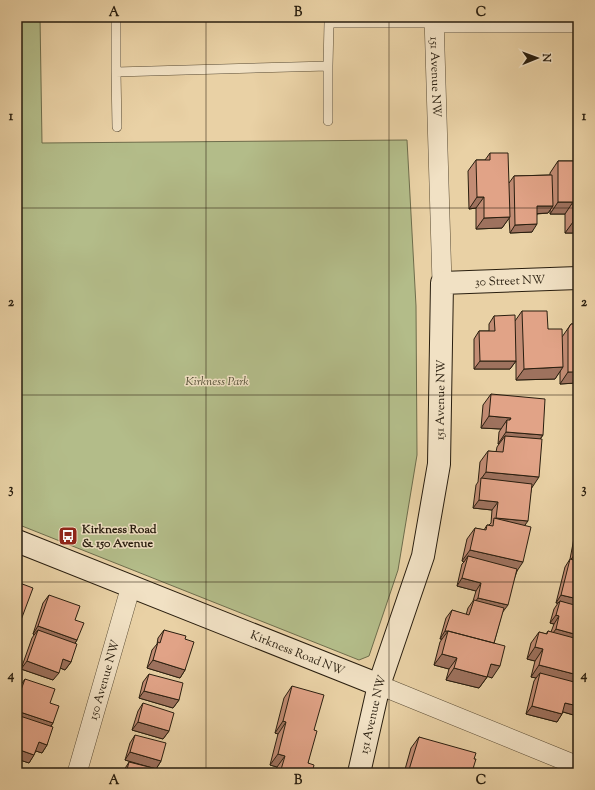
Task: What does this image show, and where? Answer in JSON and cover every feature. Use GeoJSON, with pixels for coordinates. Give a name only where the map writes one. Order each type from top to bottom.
{"type":"FeatureCollection","features":[{"type":"Feature","properties":{"kind":"street"},"geometry":{"type":"LineString","coordinates":[[434,20],[578,23]]}},
{"type":"Feature","properties":{"kind":"street","name":"151 Avenue NW"},"geometry":{"type":"LineString","coordinates":[[359,773],[380,685],[423,556],[439,464],[442,283],[434,20]]}},
{"type":"Feature","properties":{"kind":"street","name":"30 Street NW"},"geometry":{"type":"LineString","coordinates":[[442,283],[578,278]]}},
{"type":"Feature","properties":{"kind":"street","name":"Kirkness Road NW"},"geometry":{"type":"LineString","coordinates":[[17,541],[380,685],[578,766]]}},
{"type":"Feature","properties":{"kind":"street","name":"150 Avenue NW"},"geometry":{"type":"LineString","coordinates":[[77,773],[131,586]]}},
{"type":"Feature","properties":{"kind":"lane"},"geometry":{"type":"LineString","coordinates":[[116,17],[117,127]]}},
{"type":"Feature","properties":{"kind":"lane"},"geometry":{"type":"LineString","coordinates":[[328,121],[329,20],[434,20]]}},
{"type":"Feature","properties":{"kind":"lane"},"geometry":{"type":"LineString","coordinates":[[116,72],[328,66]]}},
{"type":"Feature","properties":{"kind":"green space","name":"Kirkness Park"},"geometry":{"type":"Polygon","coordinates":[[[17,17],[40,17],[42,143],[407,140],[416,306],[417,455],[398,570],[369,656],[359,660],[17,524],[17,17]]]}},
{"type":"Feature","properties":{"kind":"building"},"geometry":{"type":"Polygon","coordinates":[[[490,153],[508,153],[510,217],[484,218],[484,197],[477,197],[476,160],[490,160],[490,153]]]}},
{"type":"Feature","properties":{"kind":"building"},"geometry":{"type":"Polygon","coordinates":[[[558,161],[578,161],[578,222],[573,222],[573,202],[558,202],[558,161]]]}},
{"type":"Feature","properties":{"kind":"building"},"geometry":{"type":"Polygon","coordinates":[[[552,175],[553,206],[537,206],[537,224],[515,225],[514,176],[552,175]]]}},
{"type":"Feature","properties":{"kind":"building"},"geometry":{"type":"Polygon","coordinates":[[[522,311],[547,311],[548,329],[562,329],[563,367],[524,369],[522,311]]]}},
{"type":"Feature","properties":{"kind":"building"},"geometry":{"type":"Polygon","coordinates":[[[515,315],[516,361],[480,361],[479,331],[495,331],[494,316],[515,315]]]}},
{"type":"Feature","properties":{"kind":"building"},"geometry":{"type":"Polygon","coordinates":[[[571,324],[578,324],[578,372],[568,372],[568,329],[571,324]]]}},
{"type":"Feature","properties":{"kind":"building"},"geometry":{"type":"Polygon","coordinates":[[[491,394],[545,399],[543,435],[506,432],[507,420],[510,420],[511,418],[489,416],[491,394]]]}},
{"type":"Feature","properties":{"kind":"building"},"geometry":{"type":"Polygon","coordinates":[[[505,436],[542,439],[539,477],[486,472],[488,451],[503,452],[505,436]]]}},
{"type":"Feature","properties":{"kind":"building"},"geometry":{"type":"Polygon","coordinates":[[[481,478],[532,484],[528,521],[496,518],[498,502],[479,500],[481,478]]]}},
{"type":"Feature","properties":{"kind":"building"},"geometry":{"type":"Polygon","coordinates":[[[494,518],[531,527],[523,562],[470,550],[475,528],[486,530],[487,525],[493,526],[494,518]]]}},
{"type":"Feature","properties":{"kind":"building"},"geometry":{"type":"Polygon","coordinates":[[[578,539],[578,554],[575,554],[578,539]]]}},
{"type":"Feature","properties":{"kind":"building"},"geometry":{"type":"Polygon","coordinates":[[[468,556],[517,569],[508,605],[478,598],[481,583],[462,578],[468,556]]]}},
{"type":"Feature","properties":{"kind":"building"},"geometry":{"type":"Polygon","coordinates":[[[570,559],[578,561],[578,599],[561,595],[570,559]]]}},
{"type":"Feature","properties":{"kind":"building"},"geometry":{"type":"Polygon","coordinates":[[[17,582],[33,588],[21,620],[17,619],[17,582]]]}},
{"type":"Feature","properties":{"kind":"building"},"geometry":{"type":"Polygon","coordinates":[[[49,595],[80,606],[75,620],[84,623],[77,640],[38,626],[49,595]]]}},
{"type":"Feature","properties":{"kind":"building"},"geometry":{"type":"Polygon","coordinates":[[[474,600],[504,608],[494,643],[445,631],[452,610],[469,615],[474,600]]]}},
{"type":"Feature","properties":{"kind":"building"},"geometry":{"type":"Polygon","coordinates":[[[560,601],[578,606],[578,635],[556,629],[559,616],[556,615],[560,601]]]}},
{"type":"Feature","properties":{"kind":"building"},"geometry":{"type":"Polygon","coordinates":[[[38,630],[77,644],[71,662],[63,659],[59,673],[27,661],[38,630]]]}},
{"type":"Feature","properties":{"kind":"building"},"geometry":{"type":"Polygon","coordinates":[[[164,630],[186,636],[185,639],[194,642],[185,670],[153,660],[158,642],[160,643],[164,630]]]}},
{"type":"Feature","properties":{"kind":"building"},"geometry":{"type":"Polygon","coordinates":[[[448,631],[505,646],[500,666],[491,664],[487,677],[454,668],[457,658],[442,654],[448,631]]]}},
{"type":"Feature","properties":{"kind":"building"},"geometry":{"type":"Polygon","coordinates":[[[548,631],[578,639],[578,675],[539,665],[543,649],[535,647],[539,632],[547,634],[548,631]]]}},
{"type":"Feature","properties":{"kind":"building"},"geometry":{"type":"Polygon","coordinates":[[[540,673],[578,683],[578,706],[565,703],[562,714],[532,706],[540,673]]]}},
{"type":"Feature","properties":{"kind":"building"},"geometry":{"type":"Polygon","coordinates":[[[149,674],[183,683],[179,700],[144,691],[149,674]]]}},
{"type":"Feature","properties":{"kind":"building"},"geometry":{"type":"Polygon","coordinates":[[[25,679],[55,689],[50,703],[59,706],[53,723],[17,711],[17,701],[25,679]]]}},
{"type":"Feature","properties":{"kind":"building"},"geometry":{"type":"Polygon","coordinates":[[[292,686],[324,695],[314,730],[317,731],[308,763],[314,765],[312,773],[280,773],[285,756],[278,754],[286,722],[283,721],[292,686]]]}},
{"type":"Feature","properties":{"kind":"building"},"geometry":{"type":"Polygon","coordinates":[[[143,703],[174,713],[169,731],[138,722],[143,703]]]}},
{"type":"Feature","properties":{"kind":"building"},"geometry":{"type":"Polygon","coordinates":[[[17,715],[53,727],[47,745],[39,742],[34,755],[17,749],[17,715]]]}},
{"type":"Feature","properties":{"kind":"building"},"geometry":{"type":"Polygon","coordinates":[[[135,735],[166,743],[161,761],[130,752],[135,735]]]}},
{"type":"Feature","properties":{"kind":"building"},"geometry":{"type":"Polygon","coordinates":[[[419,737],[476,753],[474,759],[476,759],[472,772],[408,773],[419,737]]]}},
{"type":"Feature","properties":{"kind":"building"},"geometry":{"type":"Polygon","coordinates":[[[129,762],[161,770],[161,773],[126,773],[129,762]]]}},
{"type":"Feature","properties":{"kind":"building"},"geometry":{"type":"Polygon","coordinates":[[[17,767],[31,772],[31,773],[17,773],[17,767]]]}},
{"type":"Feature","properties":{"kind":"place","name":"Kirkness Road & 150 Avenue"},"geometry":{"type":"Point","coordinates":[68,536]}}]}
